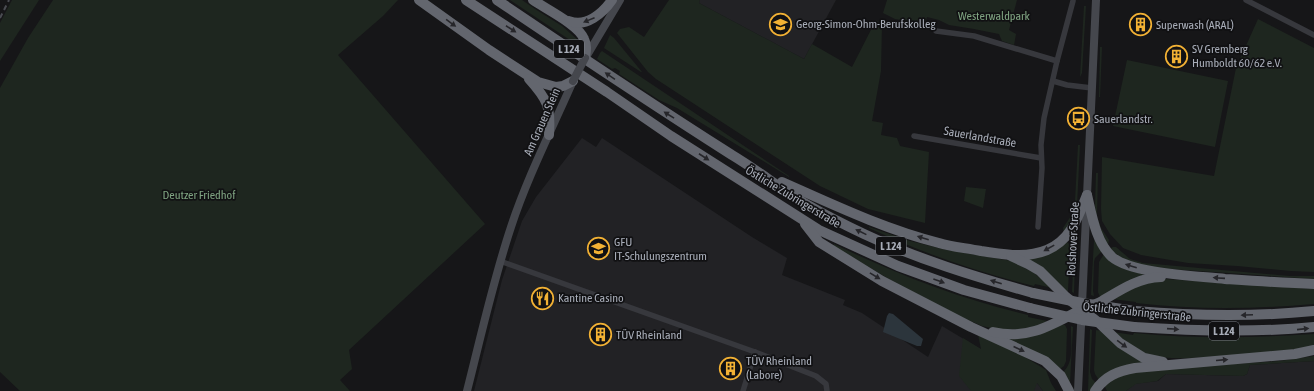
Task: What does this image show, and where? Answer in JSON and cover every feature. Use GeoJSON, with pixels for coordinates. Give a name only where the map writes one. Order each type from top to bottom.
{"type":"FeatureCollection","features":[{"type":"Feature","properties":{"kind":"highway"},"geometry":{"type":"LineString","coordinates":[[419,0],[538,82],[556,87],[573,82]]}},
{"type":"Feature","properties":{"kind":"highway"},"geometry":{"type":"LineString","coordinates":[[462,0],[478,8]]}},
{"type":"Feature","properties":{"kind":"highway","name":"Östliche Zubringerstraße"},"geometry":{"type":"LineString","coordinates":[[466,0],[671,136],[801,219],[819,230],[898,266],[964,290],[1082,320],[1134,327],[1232,332],[1291,330],[1314,327]]}},
{"type":"Feature","properties":{"kind":"highway","name":"Östliche Zubringerstraße"},"geometry":{"type":"LineString","coordinates":[[497,0],[642,98],[761,173],[805,203],[865,234],[904,251],[967,273],[1033,293],[1082,303],[1136,311],[1179,315],[1227,316],[1291,314],[1314,311]]}},
{"type":"Feature","properties":{"kind":"highway"},"geometry":{"type":"LineString","coordinates":[[533,0],[578,30],[584,37],[586,47],[585,58]]}},
{"type":"Feature","properties":{"kind":"highway"},"geometry":{"type":"LineString","coordinates":[[560,17],[572,22],[587,22],[601,14],[612,0]]}},
{"type":"Feature","properties":{"kind":"highway"},"geometry":{"type":"LineString","coordinates":[[524,73],[548,104],[550,116],[549,135]]}},
{"type":"Feature","properties":{"kind":"highway"},"geometry":{"type":"LineString","coordinates":[[761,173],[854,214],[896,230],[940,244],[1008,255],[1032,255],[1048,250],[1066,237],[1075,224],[1087,195]]}},
{"type":"Feature","properties":{"kind":"highway"},"geometry":{"type":"LineString","coordinates":[[1087,195],[1094,224],[1104,247],[1113,257],[1128,266],[1183,275],[1314,284]]}},
{"type":"Feature","properties":{"kind":"highway"},"geometry":{"type":"LineString","coordinates":[[801,219],[819,242],[882,281],[971,327],[1045,361],[1061,376],[1069,391]]}},
{"type":"Feature","properties":{"kind":"highway"},"geometry":{"type":"LineString","coordinates":[[1008,255],[1040,271],[1066,297],[1099,323],[1120,343],[1144,358],[1164,362],[1183,363]]}},
{"type":"Feature","properties":{"kind":"highway"},"geometry":{"type":"LineString","coordinates":[[971,327],[1005,335],[1027,333],[1064,319],[1100,302],[1132,283],[1150,277],[1183,275]]}},
{"type":"Feature","properties":{"kind":"highway"},"geometry":{"type":"LineString","coordinates":[[1095,391],[1105,379],[1122,370],[1147,366],[1295,354],[1314,350]]}},
{"type":"Feature","properties":{"kind":"street","name":"Am Grauen Stein"},"geometry":{"type":"LineString","coordinates":[[467,391],[500,261],[515,217],[573,82],[585,58],[620,0]]}},
{"type":"Feature","properties":{"kind":"street","name":"Rolshover Straße"},"geometry":{"type":"LineString","coordinates":[[1078,391],[1096,0]]}},
{"type":"Feature","properties":{"kind":"street"},"geometry":{"type":"LineString","coordinates":[[1246,0],[1314,35]]}},
{"type":"Feature","properties":{"kind":"street"},"geometry":{"type":"LineString","coordinates":[[1038,227],[1042,158],[1041,145],[1044,118],[1073,1]]}},
{"type":"Feature","properties":{"kind":"street"},"geometry":{"type":"LineString","coordinates":[[936,31],[974,36],[1057,61]]}},
{"type":"Feature","properties":{"kind":"street"},"geometry":{"type":"LineString","coordinates":[[1053,81],[1067,85],[1092,88]]}},
{"type":"Feature","properties":{"kind":"street","name":"Sauerlandstraße"},"geometry":{"type":"LineString","coordinates":[[914,136],[1042,158]]}},
{"type":"Feature","properties":{"kind":"street"},"geometry":{"type":"LineString","coordinates":[[500,261],[755,352],[816,376],[826,384],[827,391]]}},
{"type":"Feature","properties":{"kind":"street"},"geometry":{"type":"LineString","coordinates":[[743,391],[755,352]]}},
{"type":"Feature","properties":{"kind":"shaded area","name":"Georg-Simon-Ohm-Berufskolleg"},"geometry":{"type":"Polygon","coordinates":[[[700,0],[836,0],[804,59],[699,3],[700,0]]]}},
{"type":"Feature","properties":{"kind":"shaded area","name":"TÜV Rheinland"},"geometry":{"type":"Polygon","coordinates":[[[582,138],[596,147],[602,138],[752,237],[787,258],[782,275],[845,300],[843,305],[862,313],[928,357],[942,326],[1037,383],[1043,391],[474,391],[502,280],[522,221],[536,197],[582,138]]]}},
{"type":"Feature","properties":{"kind":"shaded area"},"geometry":{"type":"Polygon","coordinates":[[[889,313],[893,314],[923,339],[921,346],[917,346],[883,332],[889,313]]]}},
{"type":"Feature","properties":{"kind":"shaded area"},"geometry":{"type":"Polygon","coordinates":[[[1314,361],[1314,391],[1126,391],[1135,384],[1158,381],[1166,374],[1243,376],[1247,374],[1250,365],[1314,361]]]}},
{"type":"Feature","properties":{"kind":"green space"},"geometry":{"type":"Polygon","coordinates":[[[12,0],[39,0],[0,61],[0,23],[12,0]]]}},
{"type":"Feature","properties":{"kind":"green space","name":"Deutzer Friedhof"},"geometry":{"type":"Polygon","coordinates":[[[53,0],[398,0],[383,16],[338,55],[485,224],[349,350],[352,369],[340,380],[350,391],[20,391],[0,372],[0,88],[28,38],[53,0]]]}},
{"type":"Feature","properties":{"kind":"green space"},"geometry":{"type":"Polygon","coordinates":[[[510,0],[522,0],[562,26],[579,41],[582,48],[510,0]]]}},
{"type":"Feature","properties":{"kind":"green space"},"geometry":{"type":"Polygon","coordinates":[[[669,0],[700,0],[699,3],[804,59],[812,44],[852,67],[876,20],[882,24],[881,71],[872,121],[883,123],[881,135],[897,138],[900,146],[929,152],[925,223],[868,209],[820,186],[656,79],[648,72],[617,33],[620,29],[629,27],[644,37],[669,0]]]}},
{"type":"Feature","properties":{"kind":"green space","name":"Westerwaldpark"},"geometry":{"type":"Polygon","coordinates":[[[887,0],[1017,0],[1009,30],[1016,34],[1014,45],[1002,41],[999,34],[949,25],[939,20],[927,17],[925,24],[895,19],[883,13],[887,0]]]}},
{"type":"Feature","properties":{"kind":"green space"},"geometry":{"type":"Polygon","coordinates":[[[1084,6],[1086,6],[1082,73],[1080,77],[1084,6]]]}},
{"type":"Feature","properties":{"kind":"green space"},"geometry":{"type":"Polygon","coordinates":[[[1258,19],[1314,48],[1314,272],[1188,263],[1141,255],[1123,248],[1110,234],[1102,221],[1102,157],[1214,176],[1236,68],[1258,19]]]}},
{"type":"Feature","properties":{"kind":"green space"},"geometry":{"type":"Polygon","coordinates":[[[610,35],[614,38],[642,72],[604,48],[610,35]]]}},
{"type":"Feature","properties":{"kind":"green space"},"geometry":{"type":"Polygon","coordinates":[[[1100,47],[1102,47],[1099,97],[1100,47]]]}},
{"type":"Feature","properties":{"kind":"green space"},"geometry":{"type":"Polygon","coordinates":[[[602,51],[789,177],[677,108],[659,100],[619,74],[620,71],[615,68],[612,69],[597,59],[602,51]]]}},
{"type":"Feature","properties":{"kind":"green space"},"geometry":{"type":"Polygon","coordinates":[[[1127,60],[1228,81],[1215,147],[1113,126],[1127,60]]]}},
{"type":"Feature","properties":{"kind":"green space"},"geometry":{"type":"Polygon","coordinates":[[[1078,145],[1080,145],[1077,206],[1075,214],[1064,234],[1063,228],[1071,216],[1075,201],[1078,145]]]}},
{"type":"Feature","properties":{"kind":"green space"},"geometry":{"type":"Polygon","coordinates":[[[1096,173],[1098,173],[1097,216],[1095,207],[1096,173]]]}},
{"type":"Feature","properties":{"kind":"green space"},"geometry":{"type":"Polygon","coordinates":[[[966,187],[986,189],[983,208],[964,201],[966,187]]]}},
{"type":"Feature","properties":{"kind":"green space"},"geometry":{"type":"Polygon","coordinates":[[[1097,217],[1101,228],[1109,240],[1108,245],[1103,242],[1097,217]]]}},
{"type":"Feature","properties":{"kind":"green space"},"geometry":{"type":"Polygon","coordinates":[[[869,227],[910,241],[947,250],[1012,261],[1034,273],[1052,288],[1035,284],[1034,286],[992,275],[929,254],[869,227]]]}},
{"type":"Feature","properties":{"kind":"green space"},"geometry":{"type":"Polygon","coordinates":[[[1075,230],[1074,293],[1072,292],[1074,246],[1073,242],[1069,238],[1075,230]]]}},
{"type":"Feature","properties":{"kind":"green space"},"geometry":{"type":"Polygon","coordinates":[[[1094,240],[1102,251],[1095,258],[1094,262],[1094,296],[1091,295],[1094,240]]]}},
{"type":"Feature","properties":{"kind":"green space"},"geometry":{"type":"Polygon","coordinates":[[[1066,241],[1070,248],[1068,291],[1025,259],[1066,241]]]}},
{"type":"Feature","properties":{"kind":"green space"},"geometry":{"type":"Polygon","coordinates":[[[834,244],[881,266],[929,285],[1003,309],[1028,315],[1028,317],[1047,321],[1036,326],[1021,329],[1000,330],[982,326],[959,316],[889,279],[833,246],[834,244]]]}},
{"type":"Feature","properties":{"kind":"green space"},"geometry":{"type":"Polygon","coordinates":[[[1116,247],[1130,259],[1143,263],[1290,276],[1314,276],[1314,279],[1155,268],[1128,262],[1109,249],[1116,247]]]}},
{"type":"Feature","properties":{"kind":"green space"},"geometry":{"type":"Polygon","coordinates":[[[1104,254],[1143,273],[1143,275],[1100,297],[1098,292],[1099,262],[1104,254]]]}},
{"type":"Feature","properties":{"kind":"green space"},"geometry":{"type":"Polygon","coordinates":[[[1166,279],[1314,289],[1314,304],[1247,308],[1203,308],[1136,303],[1112,299],[1138,286],[1166,279]]]}},
{"type":"Feature","properties":{"kind":"green space"},"geometry":{"type":"Polygon","coordinates":[[[1059,324],[1065,325],[1067,329],[1066,361],[1064,366],[1060,369],[1002,337],[1059,324]]]}},
{"type":"Feature","properties":{"kind":"green space"},"geometry":{"type":"Polygon","coordinates":[[[1071,326],[1073,327],[1070,383],[1063,372],[1067,368],[1070,359],[1071,326]]]}},
{"type":"Feature","properties":{"kind":"green space"},"geometry":{"type":"Polygon","coordinates":[[[1090,329],[1092,330],[1090,372],[1092,379],[1096,383],[1090,391],[1088,391],[1090,329]]]}},
{"type":"Feature","properties":{"kind":"green space"},"geometry":{"type":"Polygon","coordinates":[[[1096,330],[1102,331],[1150,362],[1099,380],[1094,370],[1096,330]]]}},
{"type":"Feature","properties":{"kind":"green space"},"geometry":{"type":"Polygon","coordinates":[[[1113,332],[1133,335],[1134,333],[1224,337],[1314,334],[1314,347],[1220,356],[1164,358],[1140,351],[1113,332]]]}},
{"type":"Feature","properties":{"kind":"green space"},"geometry":{"type":"Polygon","coordinates":[[[978,335],[1020,354],[1046,370],[1056,391],[1043,391],[1037,383],[1034,391],[971,391],[959,376],[963,338],[981,349],[978,335]]]}},
{"type":"Feature","properties":{"kind":"green space"},"geometry":{"type":"Polygon","coordinates":[[[1314,356],[1314,361],[1250,365],[1247,374],[1243,376],[1166,374],[1157,381],[1136,384],[1126,391],[1107,391],[1104,385],[1119,375],[1170,368],[1279,361],[1314,356]]]}},
{"type":"Feature","properties":{"kind":"railway"},"geometry":{"type":"LineString","coordinates":[[0,18],[9,0]]}},
{"type":"Feature","properties":{"kind":"place","name":"Georg-Simon-Ohm-Berufskolleg"},"geometry":{"type":"Point","coordinates":[781,24]}},
{"type":"Feature","properties":{"kind":"place","name":"Superwash (ARAL)"},"geometry":{"type":"Point","coordinates":[1140,25]}},
{"type":"Feature","properties":{"kind":"place","name":"SV Gremberg Humboldt 60/62 e.V."},"geometry":{"type":"Point","coordinates":[1177,56]}},
{"type":"Feature","properties":{"kind":"place","name":"Sauerlandstr."},"geometry":{"type":"Point","coordinates":[1078,119]}},
{"type":"Feature","properties":{"kind":"place","name":"GFU IT-Schulungszentrum"},"geometry":{"type":"Point","coordinates":[599,249]}},
{"type":"Feature","properties":{"kind":"place","name":"Kantine Casino"},"geometry":{"type":"Point","coordinates":[542,298]}},
{"type":"Feature","properties":{"kind":"place","name":"TÜV Rheinland"},"geometry":{"type":"Point","coordinates":[600,335]}},
{"type":"Feature","properties":{"kind":"place","name":"TÜV Rheinland (Labore)"},"geometry":{"type":"Point","coordinates":[730,368]}}]}
